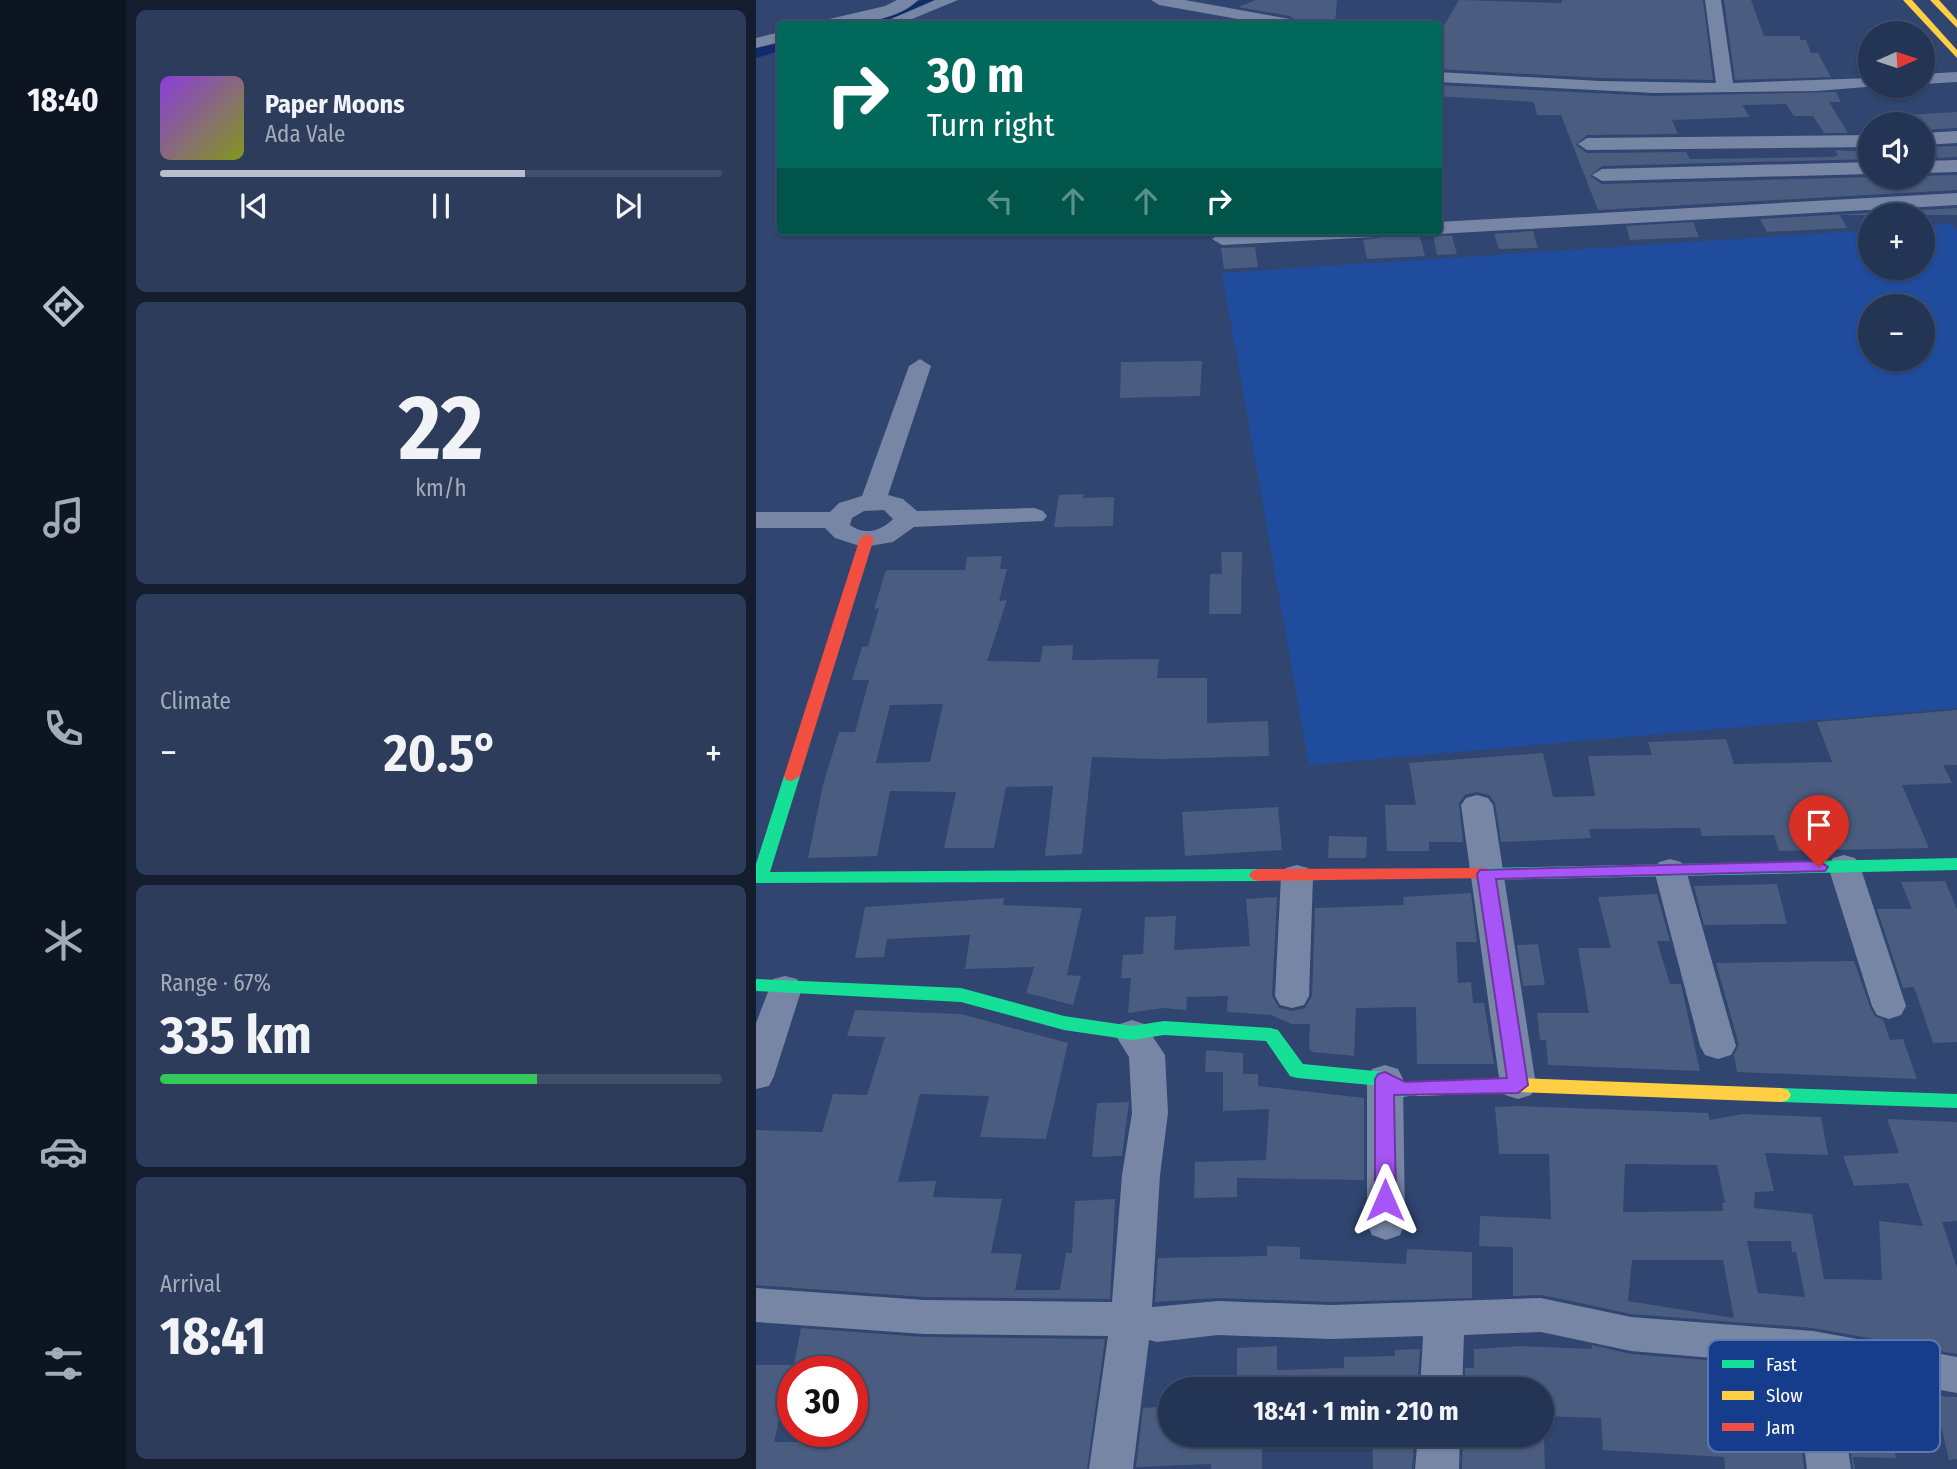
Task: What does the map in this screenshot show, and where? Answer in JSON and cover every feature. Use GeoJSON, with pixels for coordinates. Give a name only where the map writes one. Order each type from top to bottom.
{"type":"FeatureCollection","features":[{"type":"Feature","properties":{"kind":"main road"},"geometry":{"type":"LineString","coordinates":[[1908,0],[1957,55]]}},
{"type":"Feature","properties":{"kind":"main road"},"geometry":{"type":"LineString","coordinates":[[1934,0],[1957,25]]}},
{"type":"Feature","properties":{"kind":"main road"},"geometry":{"type":"LineString","coordinates":[[867,538],[760,878],[1486,874],[1957,864]]}},
{"type":"Feature","properties":{"kind":"main road"},"geometry":{"type":"LineString","coordinates":[[771,986],[961,995],[1064,1023],[1132,1033],[1164,1028],[1271,1035],[1297,1071],[1385,1079],[1402,1090],[1518,1085],[1957,1101]]}},
{"type":"Feature","properties":{"kind":"street"},"geometry":{"type":"LineString","coordinates":[[855,21],[888,17],[910,8],[950,0]]}},
{"type":"Feature","properties":{"kind":"street"},"geometry":{"type":"LineString","coordinates":[[1159,0],[1274,21]]}},
{"type":"Feature","properties":{"kind":"street"},"geometry":{"type":"LineString","coordinates":[[1713,0],[1725,86]]}},
{"type":"Feature","properties":{"kind":"street"},"geometry":{"type":"LineString","coordinates":[[756,43],[777,38]]}},
{"type":"Feature","properties":{"kind":"street"},"geometry":{"type":"LineString","coordinates":[[756,58],[777,54]]}},
{"type":"Feature","properties":{"kind":"street"},"geometry":{"type":"LineString","coordinates":[[1442,77],[1531,85],[1858,83]]}},
{"type":"Feature","properties":{"kind":"street"},"geometry":{"type":"LineString","coordinates":[[1936,78],[1957,77]]}},
{"type":"Feature","properties":{"kind":"street"},"geometry":{"type":"LineString","coordinates":[[1935,138],[1957,137]]}},
{"type":"Feature","properties":{"kind":"street"},"geometry":{"type":"LineString","coordinates":[[1587,144],[1858,141]]}},
{"type":"Feature","properties":{"kind":"street"},"geometry":{"type":"LineString","coordinates":[[1935,167],[1957,166]]}},
{"type":"Feature","properties":{"kind":"street"},"geometry":{"type":"LineString","coordinates":[[1602,175],[1858,168]]}},
{"type":"Feature","properties":{"kind":"street"},"geometry":{"type":"LineString","coordinates":[[1442,228],[1957,199]]}},
{"type":"Feature","properties":{"kind":"street"},"geometry":{"type":"LineString","coordinates":[[1222,239],[1300,235]]}},
{"type":"Feature","properties":{"kind":"street"},"geometry":{"type":"LineString","coordinates":[[873,502],[920,366]]}},
{"type":"Feature","properties":{"kind":"street"},"geometry":{"type":"LineString","coordinates":[[756,520],[838,520],[850,508],[873,502],[894,504],[902,508],[906,519]]}},
{"type":"Feature","properties":{"kind":"street"},"geometry":{"type":"LineString","coordinates":[[838,520],[841,531],[867,538],[897,530],[906,519],[1034,516]]}},
{"type":"Feature","properties":{"kind":"street"},"geometry":{"type":"LineString","coordinates":[[1477,805],[1518,1085]]}},
{"type":"Feature","properties":{"kind":"street"},"geometry":{"type":"LineString","coordinates":[[1844,866],[1889,1006]]}},
{"type":"Feature","properties":{"kind":"street"},"geometry":{"type":"LineString","coordinates":[[1670,870],[1717,1046]]}},
{"type":"Feature","properties":{"kind":"street"},"geometry":{"type":"LineString","coordinates":[[1293,996],[1297,876]]}},
{"type":"Feature","properties":{"kind":"street"},"geometry":{"type":"LineString","coordinates":[[756,1076],[771,986]]}},
{"type":"Feature","properties":{"kind":"street"},"geometry":{"type":"LineString","coordinates":[[1111,1469],[1131,1319],[1141,1175],[1150,1113],[1147,1055],[1132,1033]]}},
{"type":"Feature","properties":{"kind":"street"},"geometry":{"type":"LineString","coordinates":[[1385,1079],[1386,1224]]}},
{"type":"Feature","properties":{"kind":"street"},"geometry":{"type":"LineString","coordinates":[[756,1305],[924,1317],[1131,1319],[1157,1325],[1218,1318],[1331,1322],[1541,1315],[1631,1335],[1708,1341]]}},
{"type":"Feature","properties":{"kind":"street"},"geometry":{"type":"LineString","coordinates":[[1442,1377],[1444,1318]]}},
{"type":"Feature","properties":{"kind":"street"},"geometry":{"type":"LineString","coordinates":[[1437,1469],[1438,1447]]}},
{"type":"Feature","properties":{"kind":"shaded area"},"geometry":{"type":"Polygon","coordinates":[[[1952,224],[1957,231],[1957,708],[1309,765],[1222,273],[1858,231],[1858,280],[1935,280],[1935,225],[1952,224]]]}},
{"type":"Feature","properties":{"kind":"building"},"geometry":{"type":"Polygon","coordinates":[[[1256,0],[1337,0],[1335,21],[1296,21],[1290,16],[1238,7],[1256,0]]]}},
{"type":"Feature","properties":{"kind":"building"},"geometry":{"type":"Polygon","coordinates":[[[1459,0],[1561,3],[1562,0],[1703,0],[1713,80],[1600,78],[1442,69],[1442,29],[1459,0]]]}},
{"type":"Feature","properties":{"kind":"building"},"geometry":{"type":"Polygon","coordinates":[[[1724,0],[1751,0],[1764,36],[1799,36],[1801,40],[1806,40],[1811,53],[1818,53],[1831,77],[1735,80],[1724,0]]]}},
{"type":"Feature","properties":{"kind":"building"},"geometry":{"type":"Polygon","coordinates":[[[1442,85],[1654,96],[1836,92],[1841,102],[1829,102],[1848,133],[1824,133],[1813,116],[1794,116],[1786,104],[1742,105],[1750,117],[1672,120],[1678,134],[1587,135],[1576,145],[1587,153],[1686,152],[1690,159],[1833,157],[1838,155],[1835,150],[1858,151],[1858,159],[1602,166],[1590,176],[1602,184],[1858,178],[1858,189],[1935,189],[1935,176],[1957,175],[1957,190],[1598,210],[1561,115],[1537,115],[1534,102],[1442,96],[1442,85]]]}},
{"type":"Feature","properties":{"kind":"building"},"geometry":{"type":"Polygon","coordinates":[[[1957,112],[1957,128],[1935,129],[1935,113],[1957,112]]]}},
{"type":"Feature","properties":{"kind":"building"},"geometry":{"type":"Polygon","coordinates":[[[1957,146],[1957,157],[1938,158],[1935,147],[1957,146]]]}},
{"type":"Feature","properties":{"kind":"building"},"geometry":{"type":"Polygon","coordinates":[[[1957,208],[1957,215],[1935,215],[1935,209],[1957,208]]]}},
{"type":"Feature","properties":{"kind":"building"},"geometry":{"type":"Polygon","coordinates":[[[1858,214],[1840,215],[1847,228],[1767,232],[1760,219],[1858,214]]]}},
{"type":"Feature","properties":{"kind":"building"},"geometry":{"type":"Polygon","coordinates":[[[1693,222],[1699,237],[1630,240],[1626,226],[1693,222]]]}},
{"type":"Feature","properties":{"kind":"building"},"geometry":{"type":"Polygon","coordinates":[[[1533,231],[1538,248],[1499,249],[1494,234],[1533,231]]]}},
{"type":"Feature","properties":{"kind":"building"},"geometry":{"type":"Polygon","coordinates":[[[1433,235],[1452,236],[1457,254],[1437,255],[1433,235]]]}},
{"type":"Feature","properties":{"kind":"building"},"geometry":{"type":"Polygon","coordinates":[[[1420,237],[1425,256],[1367,259],[1363,240],[1420,237]]]}},
{"type":"Feature","properties":{"kind":"building"},"geometry":{"type":"Polygon","coordinates":[[[1255,247],[1258,267],[1224,269],[1221,248],[1255,247]]]}},
{"type":"Feature","properties":{"kind":"building"},"geometry":{"type":"Polygon","coordinates":[[[1202,361],[1200,396],[1120,398],[1121,362],[1202,361]]]}},
{"type":"Feature","properties":{"kind":"building"},"geometry":{"type":"Polygon","coordinates":[[[1084,494],[1083,498],[1114,497],[1113,526],[1054,527],[1059,495],[1084,494]]]}},
{"type":"Feature","properties":{"kind":"building"},"geometry":{"type":"Polygon","coordinates":[[[1221,552],[1242,552],[1241,614],[1209,614],[1210,574],[1222,574],[1221,552]]]}},
{"type":"Feature","properties":{"kind":"building"},"geometry":{"type":"Polygon","coordinates":[[[1002,556],[1000,569],[1007,569],[999,601],[1007,600],[987,661],[1040,662],[1043,646],[1073,645],[1072,660],[1159,659],[1157,678],[1207,678],[1207,723],[1268,721],[1269,756],[1162,759],[1092,757],[1082,854],[1045,856],[1053,786],[1006,787],[994,848],[944,848],[956,792],[890,791],[877,856],[808,858],[823,785],[839,732],[855,732],[869,680],[852,680],[862,647],[868,646],[879,608],[874,609],[886,570],[965,570],[967,557],[1002,556]],[[943,704],[890,705],[876,763],[930,762],[943,704]]]}},
{"type":"Feature","properties":{"kind":"building"},"geometry":{"type":"Polygon","coordinates":[[[1957,710],[1957,765],[1943,765],[1952,783],[1902,785],[1929,848],[1779,851],[1774,835],[1702,836],[1700,828],[1589,829],[1591,838],[1501,842],[1495,803],[1489,795],[1476,792],[1465,795],[1459,803],[1463,842],[1429,842],[1429,851],[1387,851],[1385,805],[1416,805],[1409,763],[1543,753],[1553,797],[1595,796],[1588,756],[1652,755],[1648,742],[1726,739],[1734,764],[1832,762],[1817,722],[1957,710]]]}},
{"type":"Feature","properties":{"kind":"building"},"geometry":{"type":"Polygon","coordinates":[[[1278,807],[1282,850],[1185,856],[1182,812],[1278,807]]]}},
{"type":"Feature","properties":{"kind":"building"},"geometry":{"type":"Polygon","coordinates":[[[1329,836],[1367,837],[1366,858],[1328,858],[1329,836]]]}},
{"type":"Feature","properties":{"kind":"building"},"geometry":{"type":"Polygon","coordinates":[[[1945,881],[1957,909],[1957,1042],[1933,1043],[1914,987],[1903,988],[1877,909],[1912,909],[1901,882],[1945,881]]]}},
{"type":"Feature","properties":{"kind":"building"},"geometry":{"type":"Polygon","coordinates":[[[1777,884],[1787,924],[1704,925],[1694,886],[1777,884]]]}},
{"type":"Feature","properties":{"kind":"building"},"geometry":{"type":"Polygon","coordinates":[[[1471,893],[1477,942],[1456,942],[1458,983],[1471,982],[1473,1003],[1484,1003],[1494,1064],[1417,1064],[1416,1007],[1356,1008],[1354,1056],[1312,1052],[1309,1048],[1310,1024],[1291,1024],[1271,1015],[1227,1012],[1228,996],[1187,997],[1186,1010],[1164,1008],[1128,1013],[1131,978],[1121,978],[1123,955],[1143,954],[1145,917],[1176,916],[1174,950],[1250,946],[1246,899],[1277,897],[1272,996],[1279,1008],[1293,1011],[1305,1008],[1312,996],[1315,908],[1404,905],[1403,897],[1471,893]]]}},
{"type":"Feature","properties":{"kind":"building"},"geometry":{"type":"Polygon","coordinates":[[[1657,894],[1670,941],[1657,941],[1670,984],[1681,984],[1700,1071],[1548,1065],[1546,1040],[1540,1040],[1537,1013],[1589,1013],[1578,948],[1611,948],[1598,897],[1657,894]]]}},
{"type":"Feature","properties":{"kind":"building"},"geometry":{"type":"Polygon","coordinates":[[[1004,898],[1003,905],[1082,908],[1067,975],[1081,976],[1073,1005],[1026,993],[1034,967],[965,969],[970,935],[887,939],[884,957],[855,958],[865,907],[1004,898]]]}},
{"type":"Feature","properties":{"kind":"building"},"geometry":{"type":"Polygon","coordinates":[[[1538,944],[1545,985],[1523,986],[1517,945],[1538,944]]]}},
{"type":"Feature","properties":{"kind":"building"},"geometry":{"type":"Polygon","coordinates":[[[1854,961],[1870,1007],[1875,1016],[1883,1020],[1890,1040],[1903,1039],[1917,1079],[1737,1072],[1734,1055],[1739,1045],[1716,963],[1854,961]]]}},
{"type":"Feature","properties":{"kind":"building"},"geometry":{"type":"Polygon","coordinates":[[[855,1010],[961,1014],[1068,1043],[1046,1139],[980,1137],[989,1096],[920,1094],[898,1182],[936,1181],[933,1197],[1002,1199],[991,1253],[1022,1254],[1015,1290],[1060,1290],[1066,1253],[1072,1253],[1075,1201],[1115,1199],[1110,1299],[924,1297],[756,1285],[756,1130],[822,1132],[833,1094],[867,1095],[885,1037],[847,1036],[855,1010]]]}},
{"type":"Feature","properties":{"kind":"building"},"geometry":{"type":"Polygon","coordinates":[[[1206,1050],[1243,1053],[1243,1074],[1258,1074],[1258,1086],[1364,1098],[1364,1180],[1237,1178],[1237,1197],[1194,1198],[1195,1162],[1266,1160],[1269,1109],[1223,1111],[1223,1072],[1205,1072],[1206,1050]]]}},
{"type":"Feature","properties":{"kind":"building"},"geometry":{"type":"Polygon","coordinates":[[[1129,1102],[1122,1156],[1092,1157],[1097,1103],[1129,1102]]]}},
{"type":"Feature","properties":{"kind":"building"},"geometry":{"type":"Polygon","coordinates":[[[1495,1107],[1708,1113],[1710,1120],[1742,1114],[1821,1117],[1828,1155],[1765,1153],[1774,1191],[1755,1192],[1754,1208],[1812,1214],[1824,1279],[1882,1280],[1879,1221],[1923,1226],[1908,1183],[1854,1186],[1843,1156],[1899,1153],[1887,1119],[1957,1122],[1957,1221],[1942,1222],[1957,1268],[1957,1354],[1940,1351],[1940,1340],[1879,1340],[1813,1328],[1631,1314],[1542,1295],[1513,1296],[1513,1247],[1479,1246],[1480,1216],[1551,1219],[1549,1154],[1499,1154],[1495,1107]],[[1625,1164],[1623,1212],[1723,1211],[1722,1203],[1725,1203],[1717,1165],[1625,1164]],[[1747,1241],[1758,1293],[1805,1297],[1796,1252],[1792,1252],[1791,1241],[1747,1241]],[[1632,1260],[1628,1301],[1734,1318],[1723,1260],[1632,1260]]]}},
{"type":"Feature","properties":{"kind":"building"},"geometry":{"type":"Polygon","coordinates":[[[1267,1246],[1300,1247],[1300,1259],[1406,1264],[1407,1249],[1472,1252],[1472,1298],[1331,1302],[1218,1298],[1155,1302],[1158,1258],[1267,1256],[1267,1246]]]}},
{"type":"Feature","properties":{"kind":"building"},"geometry":{"type":"Polygon","coordinates":[[[801,1328],[924,1337],[1105,1339],[1087,1469],[756,1469],[756,1365],[777,1365],[777,1428],[774,1442],[777,1442],[777,1447],[868,1447],[868,1356],[796,1356],[801,1328]]]}},
{"type":"Feature","properties":{"kind":"building"},"geometry":{"type":"Polygon","coordinates":[[[1592,1345],[1631,1354],[1708,1360],[1708,1452],[1802,1452],[1804,1469],[1725,1469],[1724,1457],[1603,1450],[1601,1418],[1554,1416],[1554,1377],[1465,1377],[1465,1368],[1474,1368],[1474,1349],[1521,1346],[1592,1349],[1592,1345]]]}},
{"type":"Feature","properties":{"kind":"building"},"geometry":{"type":"Polygon","coordinates":[[[1277,1346],[1277,1370],[1344,1368],[1344,1357],[1395,1356],[1395,1350],[1420,1349],[1418,1377],[1237,1377],[1237,1348],[1277,1346]]]}},
{"type":"Feature","properties":{"kind":"building"},"geometry":{"type":"Polygon","coordinates":[[[1940,1396],[1957,1397],[1957,1459],[1949,1460],[1940,1422],[1940,1396]]]}},
{"type":"Feature","properties":{"kind":"building"},"geometry":{"type":"Polygon","coordinates":[[[1158,1407],[1158,1447],[1262,1447],[1262,1469],[1211,1469],[1211,1464],[1136,1467],[1143,1408],[1158,1407]]]}},
{"type":"Feature","properties":{"kind":"building"},"geometry":{"type":"Polygon","coordinates":[[[1372,1447],[1414,1447],[1412,1469],[1373,1469],[1372,1447]]]}},
{"type":"Feature","properties":{"kind":"building"},"geometry":{"type":"Polygon","coordinates":[[[1463,1447],[1544,1447],[1545,1469],[1462,1469],[1463,1447]]]}},
{"type":"Feature","properties":{"kind":"building"},"geometry":{"type":"Polygon","coordinates":[[[1851,1452],[1895,1452],[1896,1458],[1853,1457],[1853,1469],[1851,1452]]]}},
{"type":"Feature","properties":{"kind":"waterway"},"geometry":{"type":"LineString","coordinates":[[876,21],[936,0]]}},
{"type":"Feature","properties":{"kind":"waterway"},"geometry":{"type":"LineString","coordinates":[[756,53],[777,48]]}},
{"type":"Feature","properties":{"kind":"traffic: fast"},"geometry":{"type":"LineString","coordinates":[[792,776],[760,878],[1258,875]]}},
{"type":"Feature","properties":{"kind":"traffic: fast"},"geometry":{"type":"LineString","coordinates":[[1485,874],[1957,864]]}},
{"type":"Feature","properties":{"kind":"traffic: fast"},"geometry":{"type":"LineString","coordinates":[[756,985],[961,995],[1064,1023],[1132,1033],[1164,1028],[1271,1035],[1297,1071],[1385,1079],[1402,1090],[1418,1089]]}},
{"type":"Feature","properties":{"kind":"traffic: fast"},"geometry":{"type":"LineString","coordinates":[[1781,1095],[1957,1101]]}},
{"type":"Feature","properties":{"kind":"traffic: slow"},"geometry":{"type":"LineString","coordinates":[[1907,0],[1957,55]]}},
{"type":"Feature","properties":{"kind":"traffic: slow"},"geometry":{"type":"LineString","coordinates":[[1934,0],[1957,25]]}},
{"type":"Feature","properties":{"kind":"traffic: slow"},"geometry":{"type":"LineString","coordinates":[[1418,1089],[1518,1085],[1781,1095]]}},
{"type":"Feature","properties":{"kind":"traffic: jam"},"geometry":{"type":"LineString","coordinates":[[792,776],[867,538]]}},
{"type":"Feature","properties":{"kind":"traffic: jam"},"geometry":{"type":"LineString","coordinates":[[1258,875],[1485,874]]}},
{"type":"Feature","properties":{"kind":"route"},"geometry":{"type":"LineString","coordinates":[[1385,1200],[1385,1079],[1402,1090],[1518,1085],[1486,874],[1819,867]]}}]}
